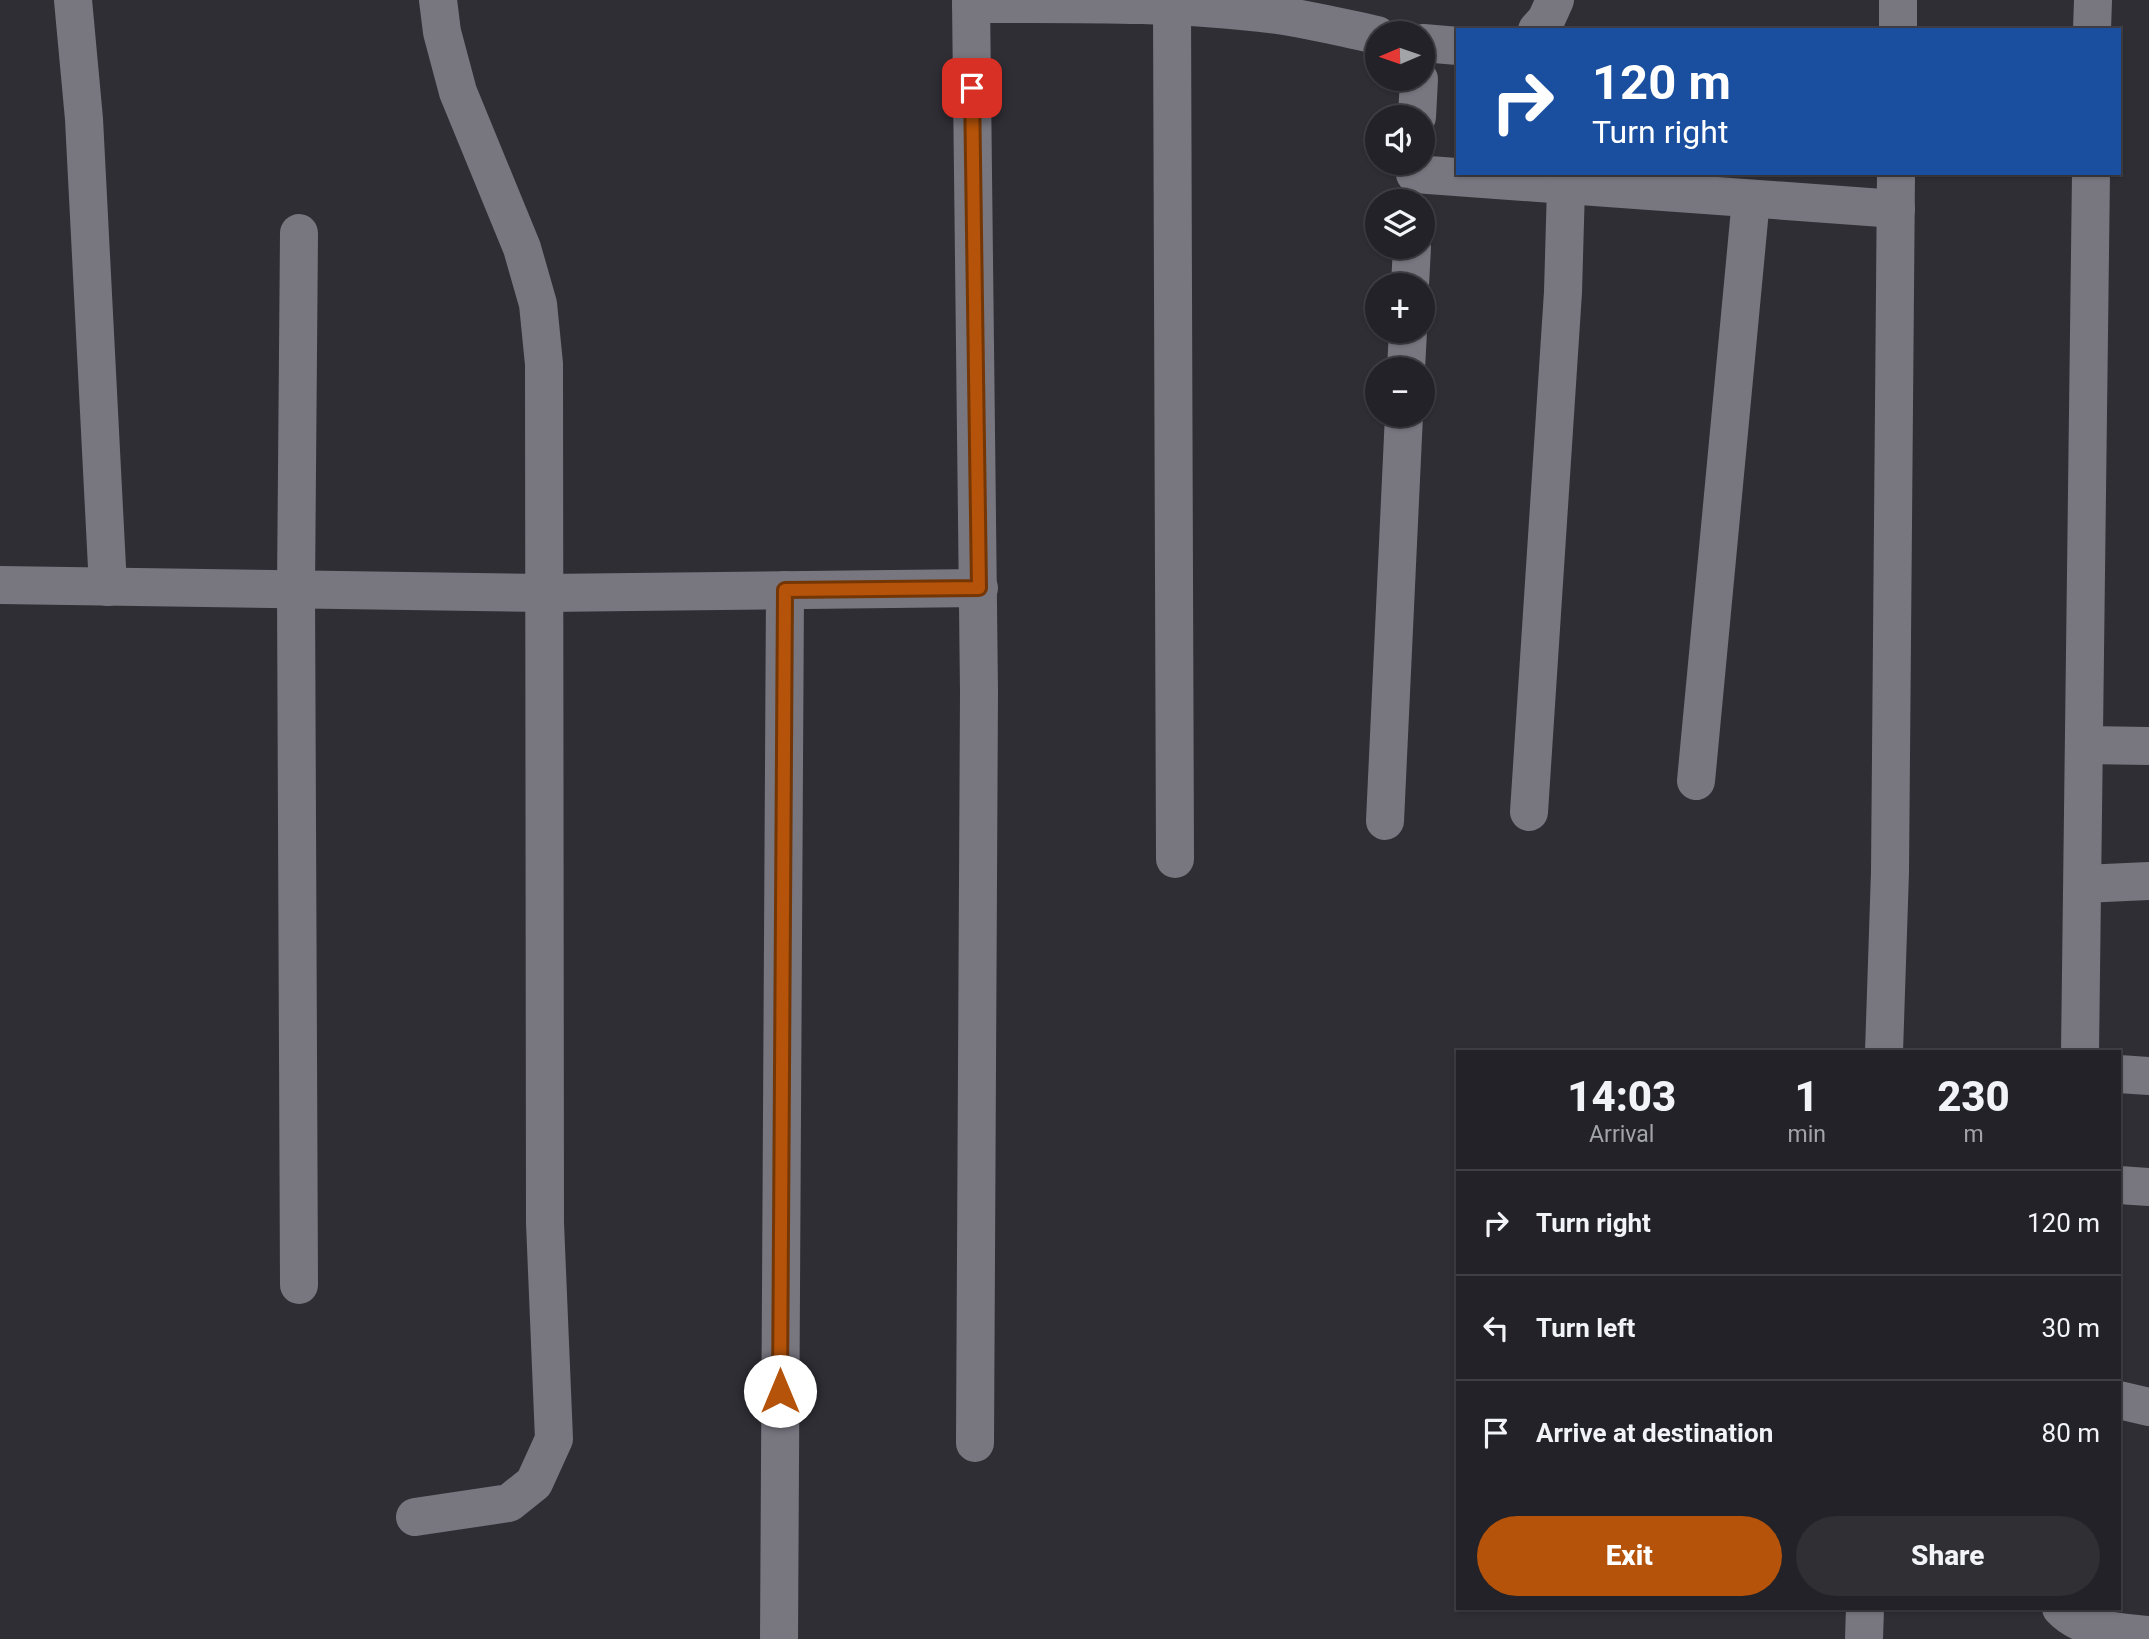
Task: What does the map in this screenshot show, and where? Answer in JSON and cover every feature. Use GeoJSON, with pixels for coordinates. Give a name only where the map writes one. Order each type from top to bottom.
{"type":"FeatureCollection","features":[{"type":"Feature","properties":{"kind":"street"},"geometry":{"type":"LineString","coordinates":[[73,0],[84,119],[107,587]]}},
{"type":"Feature","properties":{"kind":"street"},"geometry":{"type":"LineString","coordinates":[[415,1517],[509,1503],[534,1483],[554,1439],[545,1223],[544,364],[538,304],[522,248],[458,92],[442,32],[438,0]]}},
{"type":"Feature","properties":{"kind":"street"},"geometry":{"type":"LineString","coordinates":[[1539,28],[1546,20],[1555,0]]}},
{"type":"Feature","properties":{"kind":"street"},"geometry":{"type":"LineString","coordinates":[[1898,0],[1898,28]]}},
{"type":"Feature","properties":{"kind":"street"},"geometry":{"type":"LineString","coordinates":[[2092,28],[2093,0]]}},
{"type":"Feature","properties":{"kind":"street"},"geometry":{"type":"LineString","coordinates":[[975,1443],[979,588],[971,2],[1172,7],[1227,5],[1365,33]]}},
{"type":"Feature","properties":{"kind":"street"},"geometry":{"type":"LineString","coordinates":[[1172,7],[1175,859]]}},
{"type":"Feature","properties":{"kind":"street"},"geometry":{"type":"LineString","coordinates":[[1435,44],[1456,46]]}},
{"type":"Feature","properties":{"kind":"street"},"geometry":{"type":"LineString","coordinates":[[2080,1050],[2086,745],[2091,175]]}},
{"type":"Feature","properties":{"kind":"street"},"geometry":{"type":"LineString","coordinates":[[1415,179],[1565,180],[1751,199],[1896,191],[1890,872],[1884,1050]]}},
{"type":"Feature","properties":{"kind":"street"},"geometry":{"type":"LineString","coordinates":[[1529,812],[1563,292],[1565,180]]}},
{"type":"Feature","properties":{"kind":"street"},"geometry":{"type":"LineString","coordinates":[[1696,781],[1751,199]]}},
{"type":"Feature","properties":{"kind":"street"},"geometry":{"type":"LineString","coordinates":[[299,233],[296,589],[299,1285]]}},
{"type":"Feature","properties":{"kind":"street"},"geometry":{"type":"LineString","coordinates":[[1385,821],[1403,427]]}},
{"type":"Feature","properties":{"kind":"street"},"geometry":{"type":"LineString","coordinates":[[0,585],[545,593],[979,588]]}},
{"type":"Feature","properties":{"kind":"street"},"geometry":{"type":"LineString","coordinates":[[779,1639],[785,590]]}},
{"type":"Feature","properties":{"kind":"street"},"geometry":{"type":"LineString","coordinates":[[2086,745],[2149,746]]}},
{"type":"Feature","properties":{"kind":"street"},"geometry":{"type":"LineString","coordinates":[[2083,884],[2149,881]]}},
{"type":"Feature","properties":{"kind":"street"},"geometry":{"type":"LineString","coordinates":[[2121,1074],[2149,1076]]}},
{"type":"Feature","properties":{"kind":"street"},"geometry":{"type":"LineString","coordinates":[[2121,1185],[2149,1187]]}},
{"type":"Feature","properties":{"kind":"street"},"geometry":{"type":"LineString","coordinates":[[2121,1400],[2149,1407]]}},
{"type":"Feature","properties":{"kind":"street"},"geometry":{"type":"LineString","coordinates":[[1864,1639],[1865,1610]]}},
{"type":"Feature","properties":{"kind":"street"},"geometry":{"type":"LineString","coordinates":[[2063,1610],[2070,1618],[2107,1630],[2149,1635]]}},
{"type":"Feature","properties":{"kind":"route"},"geometry":{"type":"LineString","coordinates":[[780,1391],[785,590],[979,588],[972,88]]}}]}
